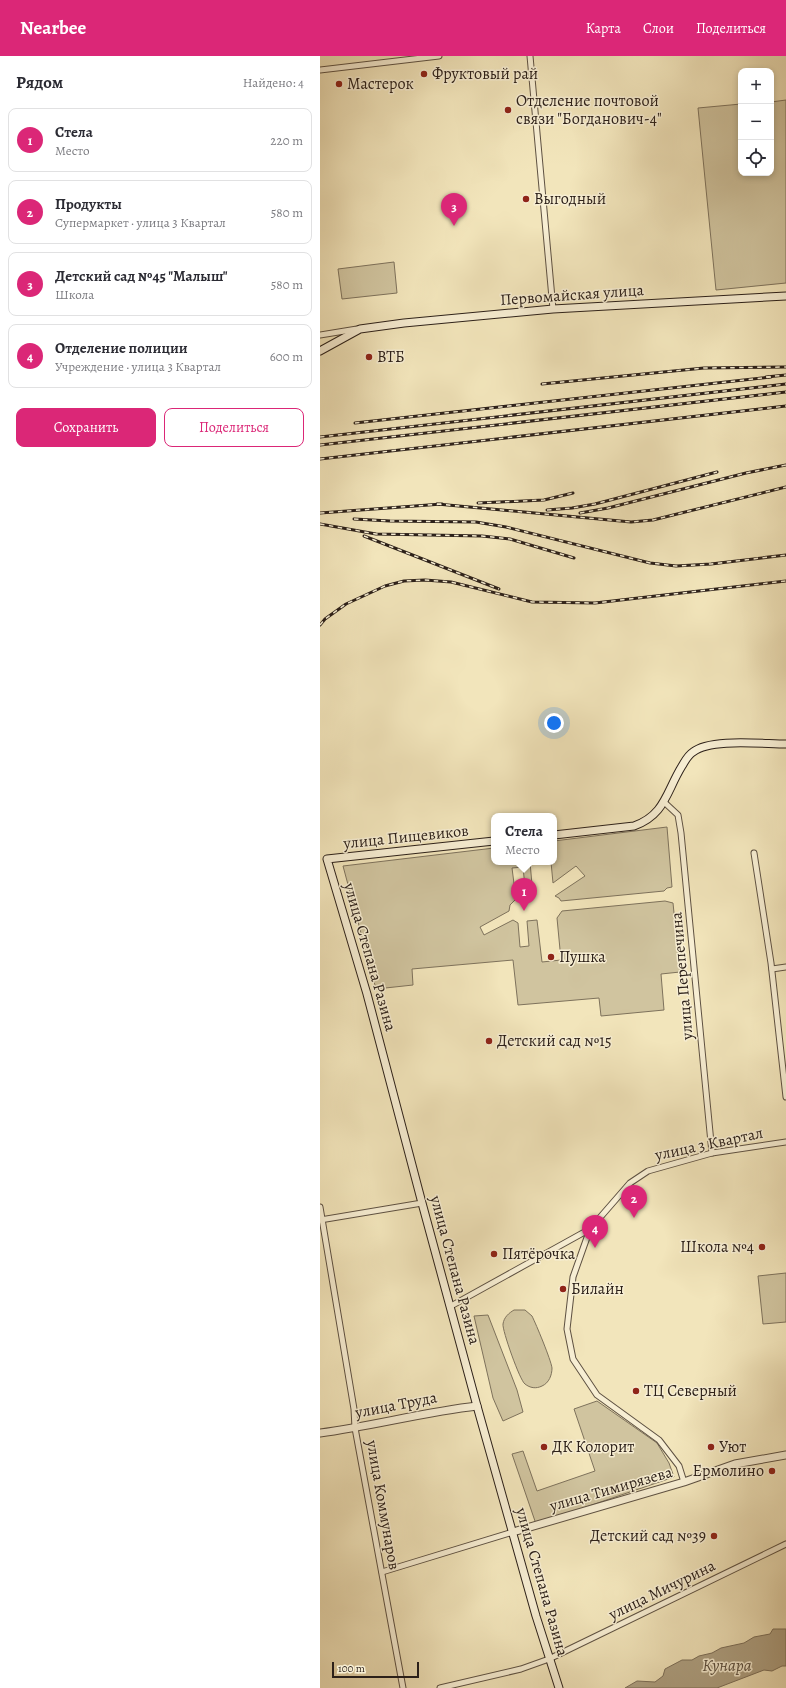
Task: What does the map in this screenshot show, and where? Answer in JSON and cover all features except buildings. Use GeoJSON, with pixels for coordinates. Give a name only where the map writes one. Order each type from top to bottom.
{"type":"FeatureCollection","features":[{"type":"Feature","properties":{"kind":"main road","name":"Первомайская улица"},"geometry":{"type":"LineString","coordinates":[[320,351],[360,329],[553,309],[786,296]]}},
{"type":"Feature","properties":{"kind":"main road"},"geometry":{"type":"LineString","coordinates":[[557,835],[634,826],[645,822],[655,814],[664,802],[680,770],[693,751],[716,743],[786,744]]}},
{"type":"Feature","properties":{"kind":"main road","name":"улица Пищевиков"},"geometry":{"type":"LineString","coordinates":[[323,859],[491,841]]}},
{"type":"Feature","properties":{"kind":"main road","name":"улица Степана Разина"},"geometry":{"type":"LineString","coordinates":[[323,859],[367,994],[477,1406],[549,1659],[559,1688]]}},
{"type":"Feature","properties":{"kind":"main road","name":"улица Труда"},"geometry":{"type":"LineString","coordinates":[[320,1433],[355,1428],[440,1411],[477,1406]]}},
{"type":"Feature","properties":{"kind":"main road","name":"улица Тимирязева"},"geometry":{"type":"LineString","coordinates":[[513,1532],[684,1482],[736,1464],[786,1455]]}},
{"type":"Feature","properties":{"kind":"street"},"geometry":{"type":"LineString","coordinates":[[320,70],[439,56]]}},
{"type":"Feature","properties":{"kind":"street"},"geometry":{"type":"LineString","coordinates":[[530,56],[553,309]]}},
{"type":"Feature","properties":{"kind":"street","name":"Первомайская улица"},"geometry":{"type":"LineString","coordinates":[[320,335],[360,329]]}},
{"type":"Feature","properties":{"kind":"street","name":"улица Перепечина"},"geometry":{"type":"LineString","coordinates":[[664,802],[678,815],[681,833],[712,1153]]}},
{"type":"Feature","properties":{"kind":"street"},"geometry":{"type":"LineString","coordinates":[[754,853],[772,969],[786,1097]]}},
{"type":"Feature","properties":{"kind":"street"},"geometry":{"type":"LineString","coordinates":[[772,969],[786,968]]}},
{"type":"Feature","properties":{"kind":"street","name":"улица 3 Квартал"},"geometry":{"type":"LineString","coordinates":[[590,1229],[630,1183],[639,1176],[658,1168],[712,1153],[786,1142]]}},
{"type":"Feature","properties":{"kind":"street"},"geometry":{"type":"LineString","coordinates":[[321,1220],[422,1203]]}},
{"type":"Feature","properties":{"kind":"street","name":"улица Коммунаров"},"geometry":{"type":"LineString","coordinates":[[320,1207],[354,1409],[355,1428],[403,1688]]}},
{"type":"Feature","properties":{"kind":"street"},"geometry":{"type":"LineString","coordinates":[[451,1306],[590,1229]]}},
{"type":"Feature","properties":{"kind":"street"},"geometry":{"type":"LineString","coordinates":[[590,1229],[573,1277],[567,1329],[573,1359],[597,1394],[659,1440],[679,1466],[684,1482]]}},
{"type":"Feature","properties":{"kind":"street"},"geometry":{"type":"LineString","coordinates":[[382,1572],[513,1532]]}},
{"type":"Feature","properties":{"kind":"street","name":"улица Мичурина"},"geometry":{"type":"LineString","coordinates":[[440,1688],[521,1669],[549,1659],[786,1544]]}},
{"type":"Feature","properties":{"kind":"shaded area"},"geometry":{"type":"Polygon","coordinates":[[[786,100],[786,283],[716,290],[698,108],[738,104],[738,176],[774,176],[774,102],[786,100]]]}},
{"type":"Feature","properties":{"kind":"shaded area"},"geometry":{"type":"Polygon","coordinates":[[[394,262],[397,293],[342,299],[338,269],[394,262]]]}},
{"type":"Feature","properties":{"kind":"shaded area"},"geometry":{"type":"Polygon","coordinates":[[[667,827],[672,887],[667,888],[664,891],[561,901],[555,896],[585,876],[576,866],[553,883],[551,865],[557,865],[557,841],[667,827]]]}},
{"type":"Feature","properties":{"kind":"shaded area"},"geometry":{"type":"Polygon","coordinates":[[[491,848],[491,865],[530,865],[533,896],[526,897],[523,867],[512,868],[516,899],[510,905],[509,911],[480,927],[484,935],[513,920],[518,923],[520,947],[529,946],[527,921],[537,920],[542,962],[561,960],[557,918],[562,911],[665,901],[673,903],[680,972],[661,974],[664,1010],[601,1016],[599,998],[518,1005],[513,960],[412,969],[413,985],[376,989],[343,866],[491,848]]]}},
{"type":"Feature","properties":{"kind":"shaded area"},"geometry":{"type":"Polygon","coordinates":[[[786,1273],[786,1322],[763,1324],[758,1276],[786,1273]]]}},
{"type":"Feature","properties":{"kind":"shaded area"},"geometry":{"type":"Polygon","coordinates":[[[514,1310],[525,1310],[532,1316],[549,1358],[552,1368],[551,1376],[547,1383],[540,1387],[535,1388],[525,1384],[508,1345],[503,1324],[504,1319],[514,1310]]]}},
{"type":"Feature","properties":{"kind":"shaded area"},"geometry":{"type":"Polygon","coordinates":[[[488,1315],[517,1390],[523,1412],[503,1421],[493,1398],[474,1316],[488,1315]]]}},
{"type":"Feature","properties":{"kind":"shaded area"},"geometry":{"type":"Polygon","coordinates":[[[597,1401],[657,1443],[669,1463],[674,1477],[536,1524],[512,1454],[523,1451],[537,1491],[595,1471],[574,1409],[597,1401]]]}},
{"type":"Feature","properties":{"kind":"water","name":"Кунара"},"geometry":{"type":"Polygon","coordinates":[[[773,1629],[786,1629],[786,1666],[782,1666],[772,1671],[764,1670],[717,1688],[625,1688],[637,1681],[655,1682],[663,1676],[665,1669],[682,1660],[692,1660],[721,1648],[744,1643],[754,1637],[770,1634],[773,1629]]]}},
{"type":"Feature","properties":{"kind":"railway"},"geometry":{"type":"LineString","coordinates":[[542,384],[704,368],[786,367]]}},
{"type":"Feature","properties":{"kind":"railway"},"geometry":{"type":"LineString","coordinates":[[766,377],[786,375]]}},
{"type":"Feature","properties":{"kind":"railway"},"geometry":{"type":"LineString","coordinates":[[355,423],[771,377]]}},
{"type":"Feature","properties":{"kind":"railway"},"geometry":{"type":"LineString","coordinates":[[320,437],[786,384]]}},
{"type":"Feature","properties":{"kind":"railway"},"geometry":{"type":"LineString","coordinates":[[320,445],[786,392]]}},
{"type":"Feature","properties":{"kind":"railway"},"geometry":{"type":"LineString","coordinates":[[320,459],[786,406]]}},
{"type":"Feature","properties":{"kind":"railway"},"geometry":{"type":"LineString","coordinates":[[580,513],[608,508],[746,473],[786,465]]}},
{"type":"Feature","properties":{"kind":"railway"},"geometry":{"type":"LineString","coordinates":[[547,510],[595,504],[717,472]]}},
{"type":"Feature","properties":{"kind":"railway"},"geometry":{"type":"LineString","coordinates":[[437,504],[631,522],[653,520],[786,487]]}},
{"type":"Feature","properties":{"kind":"railway"},"geometry":{"type":"LineString","coordinates":[[478,503],[544,500],[573,493]]}},
{"type":"Feature","properties":{"kind":"railway"},"geometry":{"type":"LineString","coordinates":[[320,513],[442,504]]}},
{"type":"Feature","properties":{"kind":"railway"},"geometry":{"type":"LineString","coordinates":[[354,519],[476,522],[506,527],[650,563],[676,566],[711,564],[786,555]]}},
{"type":"Feature","properties":{"kind":"railway"},"geometry":{"type":"LineString","coordinates":[[320,524],[376,534],[482,536],[510,539],[574,558]]}},
{"type":"Feature","properties":{"kind":"railway"},"geometry":{"type":"LineString","coordinates":[[364,536],[499,589]]}},
{"type":"Feature","properties":{"kind":"railway"},"geometry":{"type":"LineString","coordinates":[[320,625],[325,619],[346,604],[385,586],[404,581],[425,580],[451,582],[532,602],[595,603],[786,581]]}},
{"type":"Feature","properties":{"kind":"place","name":"Фруктовый рай"},"geometry":{"type":"Point","coordinates":[424,74]}},
{"type":"Feature","properties":{"kind":"place","name":"Мастерок"},"geometry":{"type":"Point","coordinates":[339,84]}},
{"type":"Feature","properties":{"kind":"place","name":"Отделение почтовой связи \"Богданович-4\""},"geometry":{"type":"Point","coordinates":[508,110]}},
{"type":"Feature","properties":{"kind":"place","name":"Выгодный"},"geometry":{"type":"Point","coordinates":[526,199]}},
{"type":"Feature","properties":{"kind":"place","name":"Детский сад №45 \"Малыш\""},"geometry":{"type":"Point","coordinates":[454,226]}},
{"type":"Feature","properties":{"kind":"place","name":"ВТБ"},"geometry":{"type":"Point","coordinates":[369,357]}},
{"type":"Feature","properties":{"kind":"place","name":"Стела"},"geometry":{"type":"Point","coordinates":[524,911]}},
{"type":"Feature","properties":{"kind":"place","name":"Пушка"},"geometry":{"type":"Point","coordinates":[551,957]}},
{"type":"Feature","properties":{"kind":"place","name":"Детский сад №15"},"geometry":{"type":"Point","coordinates":[489,1041]}},
{"type":"Feature","properties":{"kind":"place","name":"Продукты"},"geometry":{"type":"Point","coordinates":[634,1218]}},
{"type":"Feature","properties":{"kind":"place","name":"Школа №4"},"geometry":{"type":"Point","coordinates":[762,1247]}},
{"type":"Feature","properties":{"kind":"place","name":"Отделение полиции"},"geometry":{"type":"Point","coordinates":[595,1248]}},
{"type":"Feature","properties":{"kind":"place","name":"Пятёрочка"},"geometry":{"type":"Point","coordinates":[494,1254]}},
{"type":"Feature","properties":{"kind":"place","name":"Билайн"},"geometry":{"type":"Point","coordinates":[563,1289]}},
{"type":"Feature","properties":{"kind":"place","name":"ТЦ Северный"},"geometry":{"type":"Point","coordinates":[636,1391]}},
{"type":"Feature","properties":{"kind":"place","name":"ДК Колорит"},"geometry":{"type":"Point","coordinates":[544,1447]}},
{"type":"Feature","properties":{"kind":"place","name":"Уют"},"geometry":{"type":"Point","coordinates":[711,1447]}},
{"type":"Feature","properties":{"kind":"place","name":"Ермолино"},"geometry":{"type":"Point","coordinates":[772,1471]}},
{"type":"Feature","properties":{"kind":"place","name":"Детский сад №39"},"geometry":{"type":"Point","coordinates":[714,1536]}}]}
